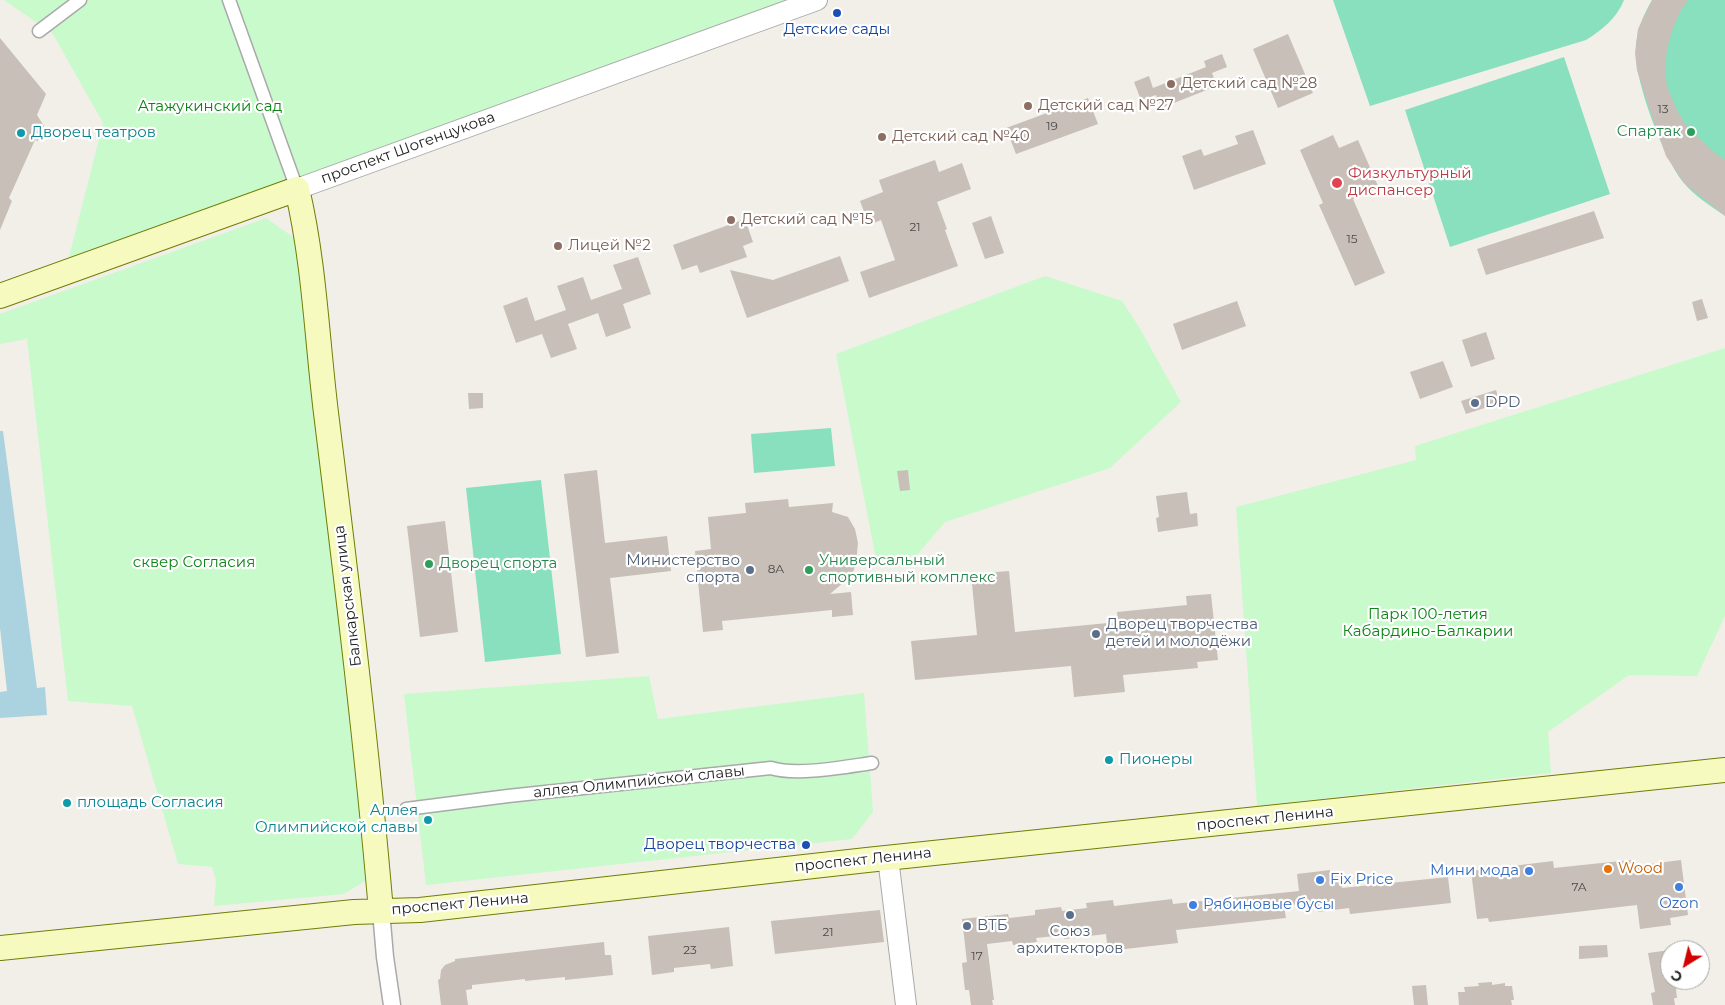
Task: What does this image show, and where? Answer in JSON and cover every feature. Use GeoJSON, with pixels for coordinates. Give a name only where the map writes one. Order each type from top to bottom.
{"type":"FeatureCollection","features":[{"type":"Feature","properties":{"kind":"main road","name":"проспект Шогенцукова"},"geometry":{"type":"LineString","coordinates":[[0,296],[297,189]]}},
{"type":"Feature","properties":{"kind":"main road","name":"Балкарская улица"},"geometry":{"type":"LineString","coordinates":[[297,189],[310,250],[321,375],[366,741],[381,911]]}},
{"type":"Feature","properties":{"kind":"main road","name":"проспект Ленина"},"geometry":{"type":"LineString","coordinates":[[0,948],[354,912],[420,910],[888,858],[1725,770]]}},
{"type":"Feature","properties":{"kind":"street"},"geometry":{"type":"LineString","coordinates":[[39,31],[80,0]]}},
{"type":"Feature","properties":{"kind":"street"},"geometry":{"type":"LineString","coordinates":[[229,0],[297,189]]}},
{"type":"Feature","properties":{"kind":"street","name":"проспект Шогенцукова"},"geometry":{"type":"LineString","coordinates":[[297,189],[817,0]]}},
{"type":"Feature","properties":{"kind":"street","name":"аллея Олимпийской славы"},"geometry":{"type":"LineString","coordinates":[[406,809],[508,796],[771,768],[784,772],[872,763]]}},
{"type":"Feature","properties":{"kind":"street"},"geometry":{"type":"LineString","coordinates":[[888,858],[906,1005]]}},
{"type":"Feature","properties":{"kind":"street","name":"Балкарская улица"},"geometry":{"type":"LineString","coordinates":[[381,911],[392,1005]]}},
{"type":"Feature","properties":{"kind":"green space","name":"Атажукинский сад"},"geometry":{"type":"Polygon","coordinates":[[[4,0],[817,0],[65,273],[103,123],[53,34],[4,0]]]}},
{"type":"Feature","properties":{"kind":"green space"},"geometry":{"type":"Polygon","coordinates":[[[1333,0],[1624,0],[1608,23],[1586,40],[1370,106],[1333,0]]]}},
{"type":"Feature","properties":{"kind":"green space","name":"Спартак"},"geometry":{"type":"Polygon","coordinates":[[[1652,0],[1725,0],[1725,216],[1697,196],[1683,182],[1668,156],[1652,121],[1637,67],[1636,47],[1640,26],[1652,0]]]}},
{"type":"Feature","properties":{"kind":"green space"},"geometry":{"type":"Polygon","coordinates":[[[1564,57],[1610,194],[1450,247],[1405,110],[1564,57]]]}},
{"type":"Feature","properties":{"kind":"green space","name":"сквер Согласия"},"geometry":{"type":"Polygon","coordinates":[[[266,218],[296,239],[370,878],[344,894],[214,906],[216,880],[212,867],[178,864],[132,706],[68,701],[27,339],[0,344],[0,314],[266,218]]]}},
{"type":"Feature","properties":{"kind":"green space"},"geometry":{"type":"Polygon","coordinates":[[[1045,276],[1122,301],[1139,327],[1181,402],[1110,468],[945,522],[917,555],[876,559],[836,354],[1045,276]]]}},
{"type":"Feature","properties":{"kind":"green space","name":"Парк 100-летия Кабардино-Балкарии"},"geometry":{"type":"Polygon","coordinates":[[[1725,348],[1725,616],[1697,676],[1629,675],[1548,732],[1551,773],[1257,806],[1236,507],[1416,460],[1415,446],[1725,348]]]}},
{"type":"Feature","properties":{"kind":"green space"},"geometry":{"type":"Polygon","coordinates":[[[831,428],[835,466],[754,473],[751,434],[831,428]]]}},
{"type":"Feature","properties":{"kind":"green space"},"geometry":{"type":"Polygon","coordinates":[[[541,480],[561,654],[485,662],[466,488],[541,480]]]}},
{"type":"Feature","properties":{"kind":"green space"},"geometry":{"type":"Polygon","coordinates":[[[649,676],[658,719],[864,693],[873,812],[852,839],[426,885],[404,694],[649,676]]]}},
{"type":"Feature","properties":{"kind":"water"},"geometry":{"type":"Polygon","coordinates":[[[0,431],[3,431],[37,688],[45,687],[47,715],[0,718],[0,692],[7,691],[0,628],[0,431]]]}},
{"type":"Feature","properties":{"kind":"building"},"geometry":{"type":"Polygon","coordinates":[[[1652,0],[1688,0],[1673,28],[1667,48],[1665,68],[1667,87],[1687,127],[1725,160],[1725,216],[1684,183],[1666,156],[1649,108],[1637,70],[1635,53],[1638,29],[1652,0]]]}},
{"type":"Feature","properties":{"kind":"building"},"geometry":{"type":"Polygon","coordinates":[[[1288,34],[1313,93],[1278,108],[1253,49],[1288,34]]]}},
{"type":"Feature","properties":{"kind":"building","name":"Дворец театров"},"geometry":{"type":"Polygon","coordinates":[[[0,38],[46,94],[37,115],[44,126],[38,141],[35,140],[9,198],[12,201],[0,230],[0,38]]]}},
{"type":"Feature","properties":{"kind":"building"},"geometry":{"type":"Polygon","coordinates":[[[1222,54],[1227,67],[1212,73],[1217,86],[1161,108],[1156,95],[1141,100],[1134,82],[1149,76],[1153,88],[1206,67],[1204,61],[1222,54]]]}},
{"type":"Feature","properties":{"kind":"building"},"geometry":{"type":"Polygon","coordinates":[[[1088,98],[1098,124],[1016,154],[1006,128],[1088,98]]]}},
{"type":"Feature","properties":{"kind":"building"},"geometry":{"type":"Polygon","coordinates":[[[1253,130],[1266,164],[1194,190],[1182,156],[1201,149],[1204,156],[1238,144],[1235,136],[1253,130]]]}},
{"type":"Feature","properties":{"kind":"building"},"geometry":{"type":"Polygon","coordinates":[[[1333,135],[1339,148],[1358,140],[1379,188],[1353,199],[1385,273],[1355,286],[1319,205],[1323,203],[1300,150],[1333,135]]]}},
{"type":"Feature","properties":{"kind":"building"},"geometry":{"type":"Polygon","coordinates":[[[935,160],[939,172],[962,163],[971,189],[937,202],[958,266],[869,298],[860,272],[895,260],[881,220],[869,225],[860,201],[883,192],[879,180],[935,160]]]}},
{"type":"Feature","properties":{"kind":"building"},"geometry":{"type":"Polygon","coordinates":[[[1594,211],[1604,238],[1486,275],[1477,249],[1594,211]]]}},
{"type":"Feature","properties":{"kind":"building"},"geometry":{"type":"Polygon","coordinates":[[[991,216],[1004,253],[985,259],[972,223],[991,216]]]}},
{"type":"Feature","properties":{"kind":"building"},"geometry":{"type":"Polygon","coordinates":[[[745,219],[753,242],[743,246],[747,257],[700,273],[697,265],[682,270],[673,245],[745,219]]]}},
{"type":"Feature","properties":{"kind":"building"},"geometry":{"type":"Polygon","coordinates":[[[840,256],[849,281],[747,318],[730,270],[773,280],[840,256]]]}},
{"type":"Feature","properties":{"kind":"building"},"geometry":{"type":"Polygon","coordinates":[[[638,257],[651,294],[623,304],[631,328],[606,337],[598,313],[568,324],[577,349],[551,358],[542,334],[516,343],[503,306],[527,297],[535,321],[566,310],[557,286],[583,277],[591,300],[622,289],[613,265],[638,257]]]}},
{"type":"Feature","properties":{"kind":"building"},"geometry":{"type":"Polygon","coordinates":[[[1702,299],[1708,318],[1697,321],[1692,302],[1702,299]]]}},
{"type":"Feature","properties":{"kind":"building"},"geometry":{"type":"Polygon","coordinates":[[[1237,301],[1246,326],[1182,350],[1173,324],[1237,301]]]}},
{"type":"Feature","properties":{"kind":"building"},"geometry":{"type":"Polygon","coordinates":[[[1486,332],[1495,359],[1471,367],[1462,340],[1486,332]]]}},
{"type":"Feature","properties":{"kind":"building"},"geometry":{"type":"Polygon","coordinates":[[[1443,361],[1453,387],[1420,399],[1410,372],[1443,361]]]}},
{"type":"Feature","properties":{"kind":"building"},"geometry":{"type":"Polygon","coordinates":[[[1496,390],[1500,403],[1466,414],[1461,401],[1496,390]]]}},
{"type":"Feature","properties":{"kind":"building"},"geometry":{"type":"Polygon","coordinates":[[[468,393],[483,393],[483,408],[469,409],[468,393]]]}},
{"type":"Feature","properties":{"kind":"building"},"geometry":{"type":"Polygon","coordinates":[[[597,470],[605,543],[667,536],[671,571],[610,578],[619,653],[586,657],[564,474],[597,470]]]}},
{"type":"Feature","properties":{"kind":"building"},"geometry":{"type":"Polygon","coordinates":[[[908,470],[910,490],[900,491],[897,471],[908,470]]]}},
{"type":"Feature","properties":{"kind":"building"},"geometry":{"type":"Polygon","coordinates":[[[1187,492],[1190,514],[1197,513],[1198,526],[1158,532],[1156,518],[1159,517],[1156,496],[1187,492]]]}},
{"type":"Feature","properties":{"kind":"building"},"geometry":{"type":"Polygon","coordinates":[[[788,499],[789,507],[833,503],[832,512],[848,517],[855,529],[858,543],[856,563],[852,575],[830,594],[851,592],[853,615],[832,617],[832,610],[722,621],[723,630],[703,632],[695,551],[711,549],[708,517],[746,513],[745,503],[788,499]]]}},
{"type":"Feature","properties":{"kind":"building"},"geometry":{"type":"Polygon","coordinates":[[[445,521],[458,632],[420,637],[407,526],[445,521]]]}},
{"type":"Feature","properties":{"kind":"building","name":"Дворец творчества детей и молодёжи"},"geometry":{"type":"Polygon","coordinates":[[[1009,571],[1015,632],[1118,622],[1117,612],[1187,605],[1186,596],[1211,594],[1218,660],[1197,662],[1198,668],[1123,675],[1125,692],[1074,697],[1071,666],[915,680],[911,641],[977,635],[971,574],[1009,571]]]}},
{"type":"Feature","properties":{"kind":"building"},"geometry":{"type":"Polygon","coordinates":[[[1630,860],[1642,865],[1681,860],[1688,915],[1670,918],[1671,925],[1640,929],[1637,905],[1489,922],[1488,918],[1477,919],[1471,871],[1553,861],[1554,868],[1630,860]]]}},
{"type":"Feature","properties":{"kind":"building"},"geometry":{"type":"Polygon","coordinates":[[[1330,870],[1330,872],[1340,871],[1342,888],[1448,877],[1451,903],[1350,914],[1349,908],[1318,912],[1316,902],[1284,906],[1286,918],[1176,930],[1178,943],[1108,951],[1106,934],[1064,939],[1064,935],[1036,938],[1037,942],[1013,945],[1012,941],[987,944],[993,1005],[971,1005],[969,990],[965,990],[962,963],[967,962],[962,919],[1008,914],[1009,918],[1035,915],[1035,910],[1061,907],[1062,911],[1087,908],[1086,903],[1113,900],[1114,906],[1172,899],[1173,904],[1299,891],[1297,874],[1330,870]]]}},
{"type":"Feature","properties":{"kind":"building"},"geometry":{"type":"Polygon","coordinates":[[[880,910],[884,942],[775,954],[771,921],[880,910]]]}},
{"type":"Feature","properties":{"kind":"building"},"geometry":{"type":"Polygon","coordinates":[[[729,927],[733,966],[711,969],[710,964],[674,968],[674,972],[652,975],[648,936],[729,927]]]}},
{"type":"Feature","properties":{"kind":"building"},"geometry":{"type":"Polygon","coordinates":[[[604,942],[605,955],[611,955],[613,975],[565,980],[565,977],[525,981],[525,979],[472,985],[472,989],[466,990],[468,1005],[441,1005],[438,980],[440,979],[441,970],[445,965],[455,961],[455,959],[604,942]]]}},
{"type":"Feature","properties":{"kind":"building"},"geometry":{"type":"Polygon","coordinates":[[[1607,945],[1608,957],[1579,959],[1579,946],[1607,945]]]}},
{"type":"Feature","properties":{"kind":"building"},"geometry":{"type":"Polygon","coordinates":[[[1660,951],[1660,990],[1676,990],[1677,998],[1674,998],[1675,1005],[1653,1005],[1651,993],[1655,992],[1648,953],[1660,951]]]}},
{"type":"Feature","properties":{"kind":"building"},"geometry":{"type":"Polygon","coordinates":[[[1492,982],[1492,985],[1505,983],[1505,986],[1512,986],[1514,1000],[1511,1000],[1512,1005],[1459,1005],[1458,992],[1465,992],[1464,987],[1479,986],[1478,983],[1492,982]]]}},
{"type":"Feature","properties":{"kind":"building"},"geometry":{"type":"Polygon","coordinates":[[[1426,985],[1428,1005],[1414,1005],[1412,986],[1426,985]]]}},
{"type":"Feature","properties":{"kind":"place","name":"Детские сады"},"geometry":{"type":"Point","coordinates":[837,13]}},
{"type":"Feature","properties":{"kind":"place","name":"Детский сад №28"},"geometry":{"type":"Point","coordinates":[1171,84]}},
{"type":"Feature","properties":{"kind":"place","name":"Детский сад №27"},"geometry":{"type":"Point","coordinates":[1028,106]}},
{"type":"Feature","properties":{"kind":"place","name":"Спартак"},"geometry":{"type":"Point","coordinates":[1691,132]}},
{"type":"Feature","properties":{"kind":"place","name":"Дворец театров"},"geometry":{"type":"Point","coordinates":[21,133]}},
{"type":"Feature","properties":{"kind":"place","name":"Детский сад №40"},"geometry":{"type":"Point","coordinates":[882,137]}},
{"type":"Feature","properties":{"kind":"place","name":"Физкультурный диспансер"},"geometry":{"type":"Point","coordinates":[1337,183]}},
{"type":"Feature","properties":{"kind":"place","name":"Детский сад №15"},"geometry":{"type":"Point","coordinates":[731,220]}},
{"type":"Feature","properties":{"kind":"place","name":"Лицей №2"},"geometry":{"type":"Point","coordinates":[558,246]}},
{"type":"Feature","properties":{"kind":"place","name":"DPD"},"geometry":{"type":"Point","coordinates":[1475,403]}},
{"type":"Feature","properties":{"kind":"place","name":"Дворец спорта"},"geometry":{"type":"Point","coordinates":[429,564]}},
{"type":"Feature","properties":{"kind":"place","name":"Министерство спорта"},"geometry":{"type":"Point","coordinates":[750,570]}},
{"type":"Feature","properties":{"kind":"place","name":"Универсальный спортивный комплекс"},"geometry":{"type":"Point","coordinates":[809,570]}},
{"type":"Feature","properties":{"kind":"place","name":"Дворец творчества детей и молодёжи"},"geometry":{"type":"Point","coordinates":[1096,634]}},
{"type":"Feature","properties":{"kind":"place","name":"Пионеры"},"geometry":{"type":"Point","coordinates":[1109,760]}},
{"type":"Feature","properties":{"kind":"place","name":"площадь Согласия"},"geometry":{"type":"Point","coordinates":[67,803]}},
{"type":"Feature","properties":{"kind":"place","name":"Аллея Олимпийской славы"},"geometry":{"type":"Point","coordinates":[428,820]}},
{"type":"Feature","properties":{"kind":"place","name":"Дворец творчества"},"geometry":{"type":"Point","coordinates":[806,845]}},
{"type":"Feature","properties":{"kind":"place","name":"Wood"},"geometry":{"type":"Point","coordinates":[1608,869]}},
{"type":"Feature","properties":{"kind":"place","name":"Мини мода"},"geometry":{"type":"Point","coordinates":[1529,871]}},
{"type":"Feature","properties":{"kind":"place","name":"Fix Price"},"geometry":{"type":"Point","coordinates":[1320,880]}},
{"type":"Feature","properties":{"kind":"place","name":"Ozon"},"geometry":{"type":"Point","coordinates":[1679,887]}},
{"type":"Feature","properties":{"kind":"place","name":"Рябиновые бусы"},"geometry":{"type":"Point","coordinates":[1193,905]}},
{"type":"Feature","properties":{"kind":"place","name":"Союз архитекторов"},"geometry":{"type":"Point","coordinates":[1070,915]}},
{"type":"Feature","properties":{"kind":"place","name":"ВТБ"},"geometry":{"type":"Point","coordinates":[967,926]}}]}
